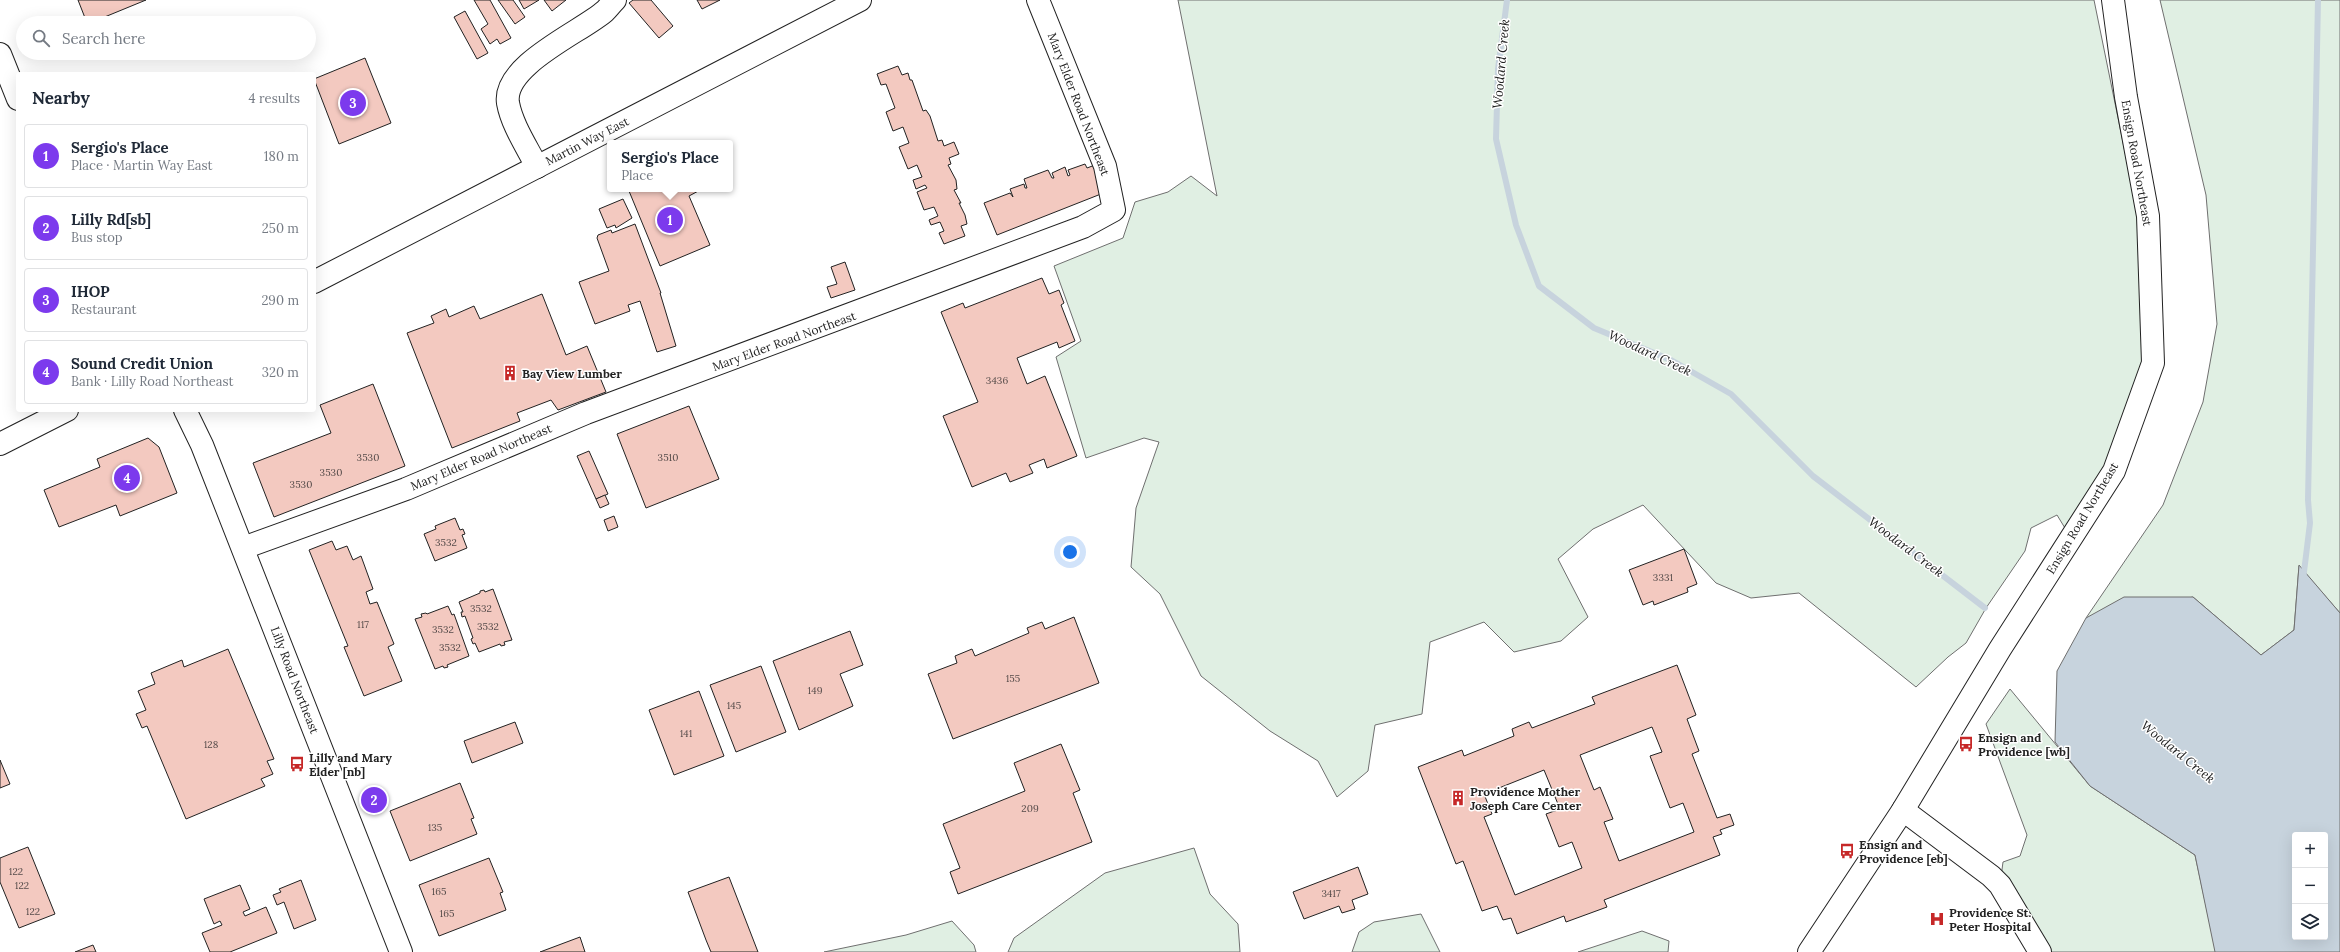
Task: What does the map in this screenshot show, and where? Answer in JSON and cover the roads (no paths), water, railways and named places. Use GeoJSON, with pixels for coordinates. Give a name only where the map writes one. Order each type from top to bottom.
{"type":"FeatureCollection","features":[{"type":"Feature","properties":{"kind":"street"},"geometry":{"type":"LineString","coordinates":[[537,167],[513,120],[508,101],[514,81],[550,46],[604,12],[615,0]]}},
{"type":"Feature","properties":{"kind":"street","name":"Martin Way East"},"geometry":{"type":"LineString","coordinates":[[316,281],[860,0]]}},
{"type":"Feature","properties":{"kind":"street","name":"Mary Elder Road Northeast"},"geometry":{"type":"LineString","coordinates":[[242,548],[406,489],[586,413],[1083,227],[1114,210],[1105,166],[1038,0]]}},
{"type":"Feature","properties":{"kind":"street","name":"Ensign Road Northeast"},"geometry":{"type":"LineString","coordinates":[[1809,952],[1903,810],[2000,649],[2114,470],[2153,364],[2148,216],[2126,97],[2113,0]]}},
{"type":"Feature","properties":{"kind":"street"},"geometry":{"type":"LineString","coordinates":[[0,54],[16,94]]}},
{"type":"Feature","properties":{"kind":"street"},"geometry":{"type":"LineString","coordinates":[[0,444],[63,412]]}},
{"type":"Feature","properties":{"kind":"street","name":"Lilly Road Northeast"},"geometry":{"type":"LineString","coordinates":[[186,412],[202,445],[401,952]]}},
{"type":"Feature","properties":{"kind":"street"},"geometry":{"type":"LineString","coordinates":[[1903,810],[1996,880],[2040,952]]}},
{"type":"Feature","properties":{"kind":"water"},"geometry":{"type":"Polygon","coordinates":[[[2299,565],[2340,613],[2340,952],[2215,952],[2195,855],[2090,786],[2055,742],[2057,671],[2086,618],[2124,597],[2193,597],[2261,655],[2294,630],[2299,565]]]}},
{"type":"Feature","properties":{"kind":"waterway","name":"Woodard Creek"},"geometry":{"type":"LineString","coordinates":[[1507,0],[1498,69],[1496,139],[1516,225],[1539,286],[1594,328],[1671,360],[1731,394],[1813,476],[1985,608]]}},
{"type":"Feature","properties":{"kind":"waterway"},"geometry":{"type":"LineString","coordinates":[[2303,580],[2310,523],[2308,500],[2318,0]]}},
{"type":"Feature","properties":{"kind":"place","name":"IHOP"},"geometry":{"type":"Point","coordinates":[353,103]}},
{"type":"Feature","properties":{"kind":"place","name":"Sergio's Place"},"geometry":{"type":"Point","coordinates":[670,220]}},
{"type":"Feature","properties":{"kind":"place","name":"Bay View Lumber"},"geometry":{"type":"Point","coordinates":[510,373]}},
{"type":"Feature","properties":{"kind":"place","name":"Sound Credit Union"},"geometry":{"type":"Point","coordinates":[127,478]}},
{"type":"Feature","properties":{"kind":"place","name":"Ensign and Providence [wb]"},"geometry":{"type":"Point","coordinates":[1966,744]}},
{"type":"Feature","properties":{"kind":"place","name":"Lilly and Mary Elder [nb]"},"geometry":{"type":"Point","coordinates":[297,764]}},
{"type":"Feature","properties":{"kind":"place","name":"Providence Mother Joseph Care Center"},"geometry":{"type":"Point","coordinates":[1458,798]}},
{"type":"Feature","properties":{"kind":"place","name":"Lilly Rd[sb]"},"geometry":{"type":"Point","coordinates":[374,800]}},
{"type":"Feature","properties":{"kind":"place","name":"Ensign and Providence [eb]"},"geometry":{"type":"Point","coordinates":[1847,851]}},
{"type":"Feature","properties":{"kind":"place","name":"Providence St. Peter Hospital"},"geometry":{"type":"Point","coordinates":[1937,919]}}]}
